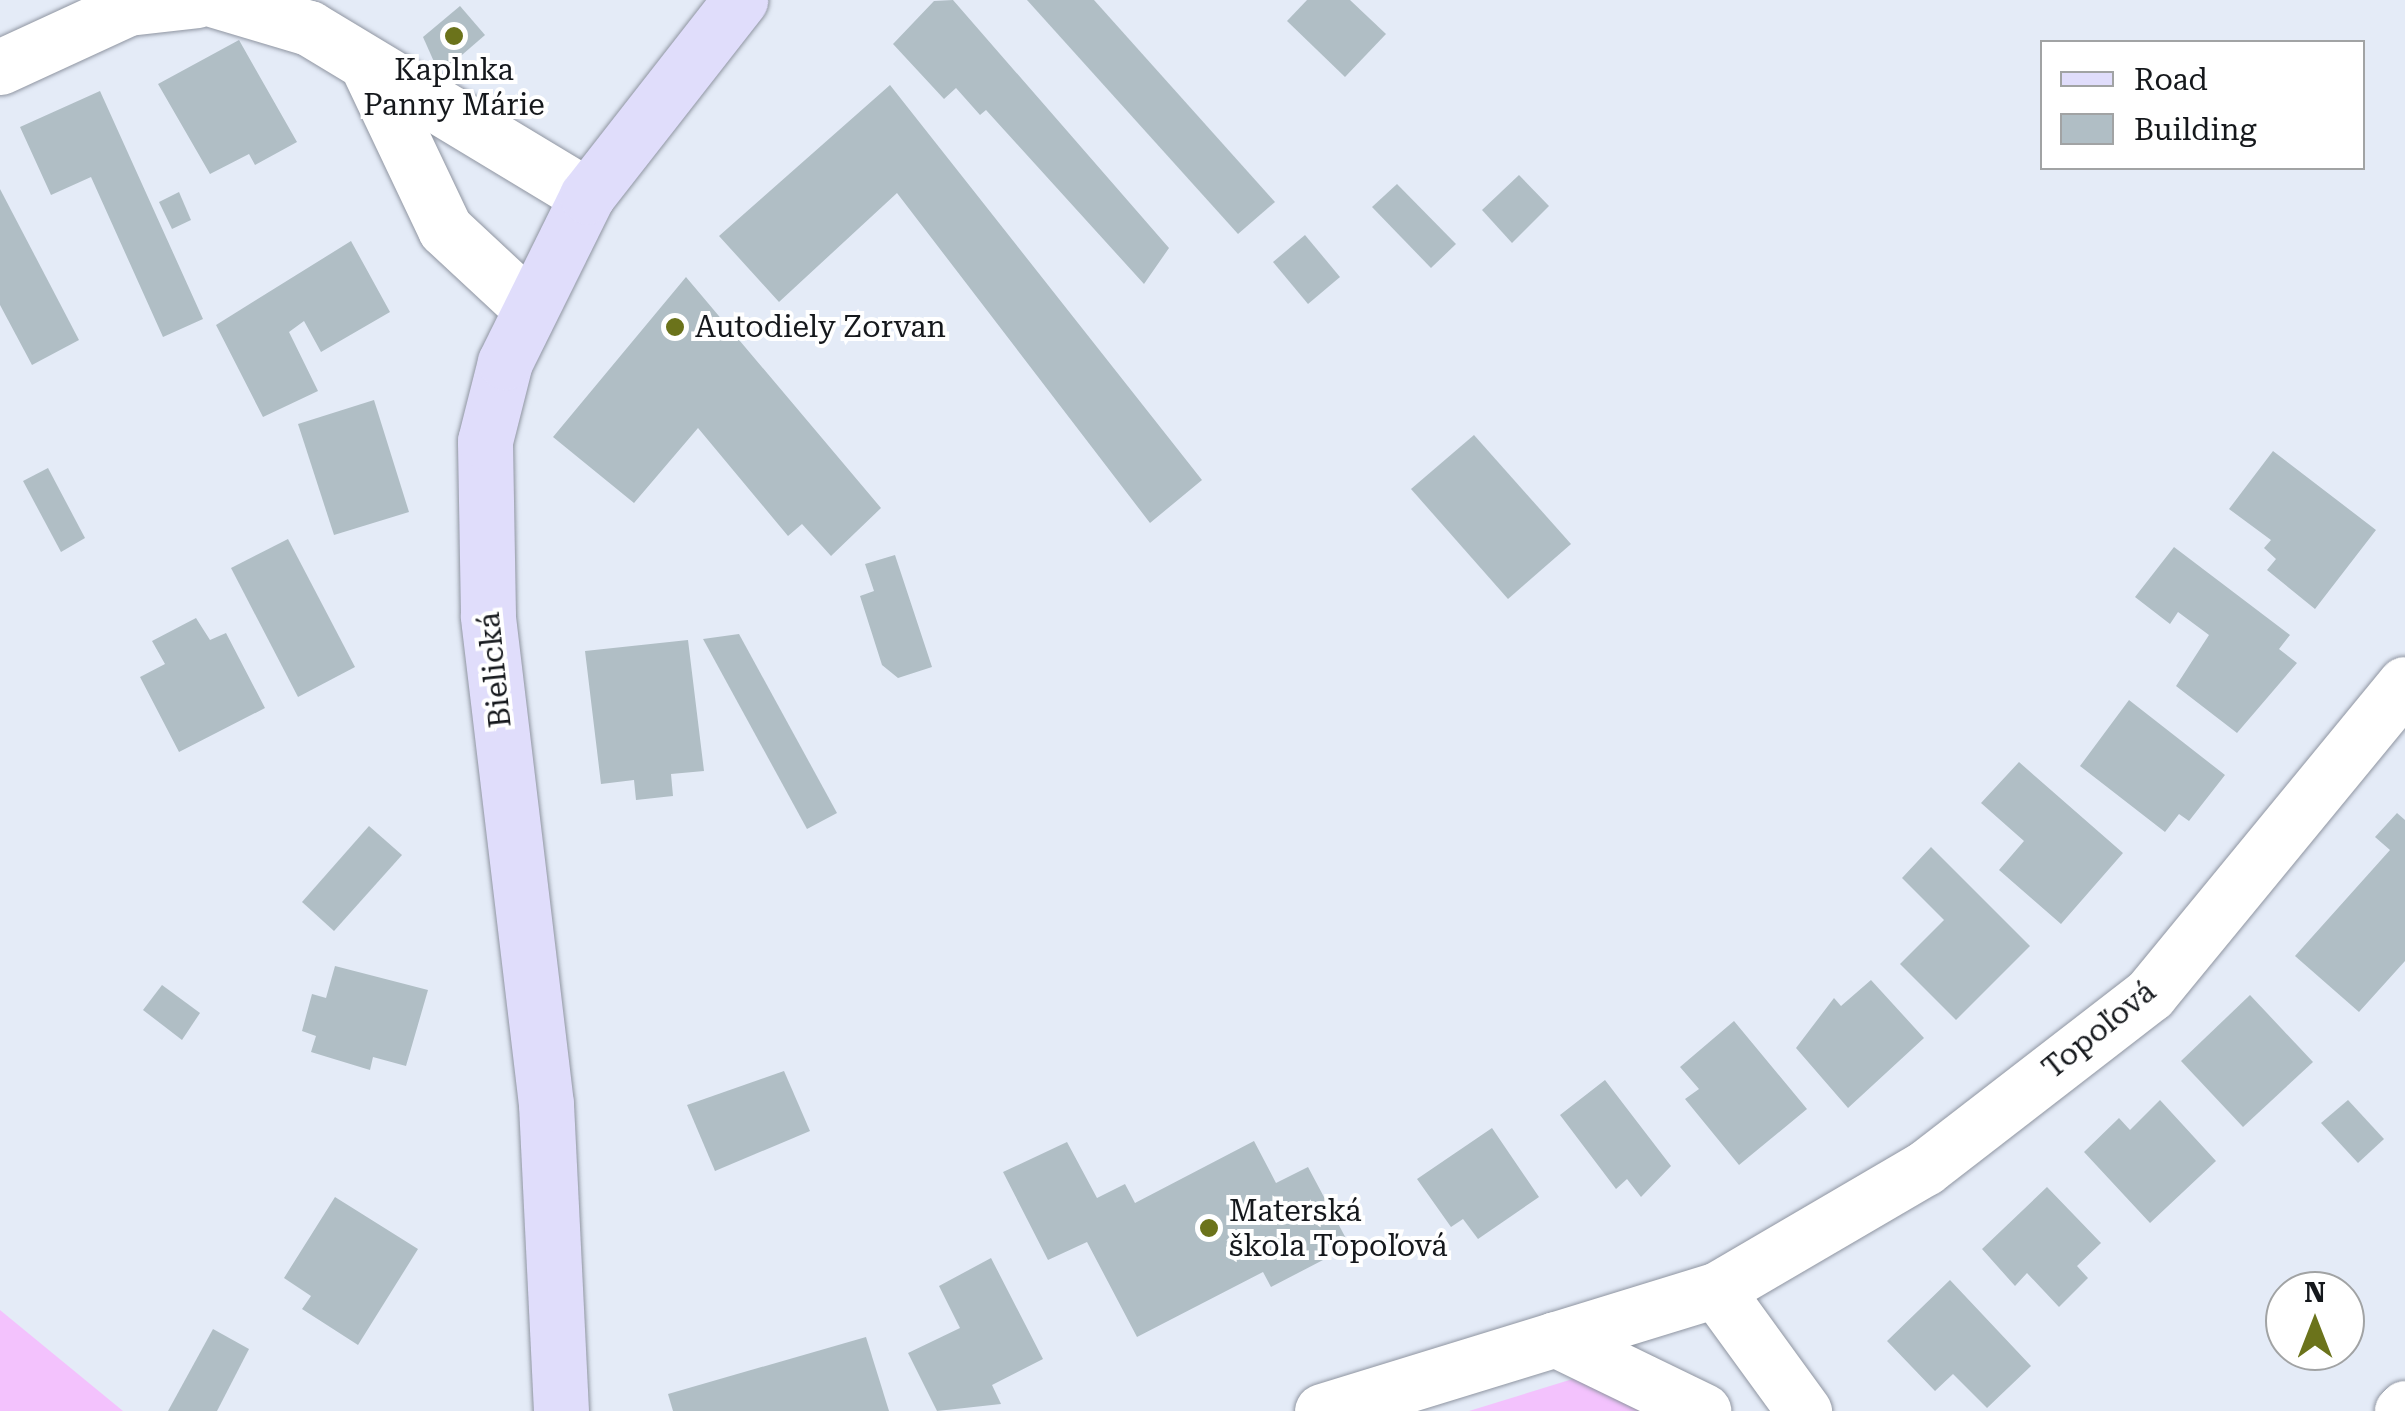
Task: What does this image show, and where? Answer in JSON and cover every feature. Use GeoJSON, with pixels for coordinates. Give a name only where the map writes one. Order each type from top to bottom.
{"type":"FeatureCollection","features":[{"type":"Feature","properties":{"kind":"main road","name":"Bielická"},"geometry":{"type":"LineString","coordinates":[[561,1411],[546,1104],[482,525],[485,441],[529,307],[587,196],[740,0]]}},
{"type":"Feature","properties":{"kind":"street"},"geometry":{"type":"LineString","coordinates":[[0,67],[128,8],[197,0]]}},
{"type":"Feature","properties":{"kind":"street"},"geometry":{"type":"LineString","coordinates":[[215,0],[309,28],[370,71],[587,196]]}},
{"type":"Feature","properties":{"kind":"street"},"geometry":{"type":"LineString","coordinates":[[370,71],[445,229],[529,307]]}},
{"type":"Feature","properties":{"kind":"street","name":"Topoľová"},"geometry":{"type":"LineString","coordinates":[[1322,1411],[1716,1290],[1925,1168],[2150,994],[2405,684]]}},
{"type":"Feature","properties":{"kind":"street"},"geometry":{"type":"LineString","coordinates":[[1716,1290],[1804,1411]]}},
{"type":"Feature","properties":{"kind":"street"},"geometry":{"type":"LineString","coordinates":[[1555,1339],[1703,1411]]}},
{"type":"Feature","properties":{"kind":"shaded area"},"geometry":{"type":"Polygon","coordinates":[[[0,1310],[123,1411],[0,1411],[0,1310]]]}},
{"type":"Feature","properties":{"kind":"shaded area"},"geometry":{"type":"Polygon","coordinates":[[[1576,1378],[1642,1411],[1469,1411],[1576,1378]]]}},
{"type":"Feature","properties":{"kind":"building"},"geometry":{"type":"Polygon","coordinates":[[[953,0],[1169,248],[1144,284],[986,110],[980,115],[956,88],[944,99],[893,44],[934,1],[953,0]]]}},
{"type":"Feature","properties":{"kind":"building"},"geometry":{"type":"Polygon","coordinates":[[[1027,0],[1094,0],[1275,202],[1238,234],[1027,0]]]}},
{"type":"Feature","properties":{"kind":"building"},"geometry":{"type":"Polygon","coordinates":[[[1307,0],[1350,0],[1386,34],[1345,77],[1287,21],[1307,0]]]}},
{"type":"Feature","properties":{"kind":"building","name":"Kaplnka Panny Márie"},"geometry":{"type":"Polygon","coordinates":[[[460,6],[485,35],[448,67],[435,64],[423,37],[460,6]]]}},
{"type":"Feature","properties":{"kind":"building"},"geometry":{"type":"Polygon","coordinates":[[[239,40],[297,142],[255,165],[249,154],[210,174],[158,84],[239,40]]]}},
{"type":"Feature","properties":{"kind":"building"},"geometry":{"type":"Polygon","coordinates":[[[890,85],[1202,480],[1150,523],[897,193],[779,302],[719,236],[890,85]]]}},
{"type":"Feature","properties":{"kind":"building"},"geometry":{"type":"Polygon","coordinates":[[[100,91],[203,319],[163,337],[91,177],[51,195],[20,127],[100,91]]]}},
{"type":"Feature","properties":{"kind":"building"},"geometry":{"type":"Polygon","coordinates":[[[1519,175],[1549,206],[1512,243],[1482,210],[1519,175]]]}},
{"type":"Feature","properties":{"kind":"building"},"geometry":{"type":"Polygon","coordinates":[[[1397,184],[1456,244],[1431,268],[1372,207],[1397,184]]]}},
{"type":"Feature","properties":{"kind":"building"},"geometry":{"type":"Polygon","coordinates":[[[0,189],[79,340],[32,365],[0,305],[0,189]]]}},
{"type":"Feature","properties":{"kind":"building"},"geometry":{"type":"Polygon","coordinates":[[[179,192],[191,220],[172,229],[159,202],[179,192]]]}},
{"type":"Feature","properties":{"kind":"building"},"geometry":{"type":"Polygon","coordinates":[[[1305,235],[1340,277],[1308,304],[1273,262],[1305,235]]]}},
{"type":"Feature","properties":{"kind":"building"},"geometry":{"type":"Polygon","coordinates":[[[351,241],[390,312],[321,352],[304,321],[289,332],[318,391],[263,417],[216,325],[351,241]]]}},
{"type":"Feature","properties":{"kind":"building"},"geometry":{"type":"Polygon","coordinates":[[[686,277],[881,508],[831,556],[802,524],[788,536],[698,428],[634,503],[553,437],[686,277]]]}},
{"type":"Feature","properties":{"kind":"building"},"geometry":{"type":"Polygon","coordinates":[[[374,400],[409,512],[334,535],[298,424],[374,400]]]}},
{"type":"Feature","properties":{"kind":"building"},"geometry":{"type":"Polygon","coordinates":[[[1474,435],[1571,544],[1508,599],[1411,489],[1474,435]]]}},
{"type":"Feature","properties":{"kind":"building"},"geometry":{"type":"Polygon","coordinates":[[[2273,451],[2376,530],[2315,609],[2267,570],[2276,559],[2264,548],[2271,540],[2229,509],[2273,451]]]}},
{"type":"Feature","properties":{"kind":"building"},"geometry":{"type":"Polygon","coordinates":[[[48,468],[85,538],[61,552],[23,481],[48,468]]]}},
{"type":"Feature","properties":{"kind":"building"},"geometry":{"type":"Polygon","coordinates":[[[288,539],[355,667],[298,697],[231,568],[288,539]]]}},
{"type":"Feature","properties":{"kind":"building"},"geometry":{"type":"Polygon","coordinates":[[[2174,547],[2290,635],[2279,649],[2297,663],[2237,733],[2176,686],[2209,635],[2178,612],[2170,624],[2135,597],[2174,547]]]}},
{"type":"Feature","properties":{"kind":"building"},"geometry":{"type":"Polygon","coordinates":[[[895,555],[932,667],[898,678],[882,665],[860,596],[874,591],[865,564],[895,555]]]}},
{"type":"Feature","properties":{"kind":"building"},"geometry":{"type":"Polygon","coordinates":[[[196,618],[210,640],[226,633],[265,708],[179,752],[140,677],[165,664],[152,641],[196,618]]]}},
{"type":"Feature","properties":{"kind":"building"},"geometry":{"type":"Polygon","coordinates":[[[739,634],[837,813],[807,829],[703,639],[739,634]]]}},
{"type":"Feature","properties":{"kind":"building"},"geometry":{"type":"Polygon","coordinates":[[[688,640],[704,771],[671,774],[673,796],[636,800],[634,780],[601,784],[585,651],[688,640]]]}},
{"type":"Feature","properties":{"kind":"building"},"geometry":{"type":"Polygon","coordinates":[[[2129,700],[2225,775],[2189,821],[2179,814],[2165,832],[2080,766],[2129,700]]]}},
{"type":"Feature","properties":{"kind":"building"},"geometry":{"type":"Polygon","coordinates":[[[2019,762],[2123,853],[2061,924],[1999,870],[2024,841],[1981,803],[2019,762]]]}},
{"type":"Feature","properties":{"kind":"building"},"geometry":{"type":"Polygon","coordinates":[[[2397,813],[2405,820],[2405,961],[2359,1012],[2295,956],[2390,850],[2375,837],[2397,813]]]}},
{"type":"Feature","properties":{"kind":"building"},"geometry":{"type":"Polygon","coordinates":[[[369,826],[402,855],[334,931],[302,902],[369,826]]]}},
{"type":"Feature","properties":{"kind":"building"},"geometry":{"type":"Polygon","coordinates":[[[1931,847],[2030,946],[1956,1020],[1900,964],[1944,920],[1902,878],[1931,847]]]}},
{"type":"Feature","properties":{"kind":"building"},"geometry":{"type":"Polygon","coordinates":[[[335,966],[428,990],[406,1066],[373,1057],[370,1070],[311,1052],[316,1036],[302,1031],[312,994],[326,998],[335,966]]]}},
{"type":"Feature","properties":{"kind":"building"},"geometry":{"type":"Polygon","coordinates":[[[1871,980],[1924,1038],[1848,1108],[1796,1048],[1834,998],[1841,1006],[1871,980]]]}},
{"type":"Feature","properties":{"kind":"building"},"geometry":{"type":"Polygon","coordinates":[[[162,985],[200,1013],[182,1040],[143,1010],[162,985]]]}},
{"type":"Feature","properties":{"kind":"building"},"geometry":{"type":"Polygon","coordinates":[[[2250,995],[2313,1062],[2243,1127],[2181,1061],[2250,995]]]}},
{"type":"Feature","properties":{"kind":"building"},"geometry":{"type":"Polygon","coordinates":[[[1734,1021],[1807,1109],[1739,1165],[1685,1099],[1699,1089],[1680,1067],[1734,1021]]]}},
{"type":"Feature","properties":{"kind":"building"},"geometry":{"type":"Polygon","coordinates":[[[784,1071],[810,1131],[715,1171],[687,1105],[784,1071]]]}},
{"type":"Feature","properties":{"kind":"building"},"geometry":{"type":"Polygon","coordinates":[[[1605,1080],[1671,1166],[1641,1197],[1627,1179],[1616,1189],[1560,1115],[1605,1080]]]}},
{"type":"Feature","properties":{"kind":"building"},"geometry":{"type":"Polygon","coordinates":[[[2160,1100],[2216,1161],[2150,1223],[2084,1152],[2119,1118],[2130,1130],[2160,1100]]]}},
{"type":"Feature","properties":{"kind":"building"},"geometry":{"type":"Polygon","coordinates":[[[2348,1100],[2384,1139],[2358,1163],[2321,1123],[2348,1100]]]}},
{"type":"Feature","properties":{"kind":"building"},"geometry":{"type":"Polygon","coordinates":[[[1492,1128],[1539,1197],[1478,1239],[1463,1219],[1451,1227],[1417,1179],[1492,1128]]]}},
{"type":"Feature","properties":{"kind":"building"},"geometry":{"type":"Polygon","coordinates":[[[1254,1141],[1276,1183],[1308,1167],[1350,1246],[1271,1287],[1263,1272],[1137,1337],[1087,1242],[1048,1260],[1003,1172],[1067,1142],[1097,1198],[1125,1184],[1135,1203],[1254,1141]]]}},
{"type":"Feature","properties":{"kind":"building"},"geometry":{"type":"Polygon","coordinates":[[[2047,1187],[2101,1243],[2077,1266],[2088,1278],[2059,1307],[2027,1273],[2015,1286],[1982,1249],[2047,1187]]]}},
{"type":"Feature","properties":{"kind":"building"},"geometry":{"type":"Polygon","coordinates":[[[335,1197],[418,1249],[358,1345],[302,1309],[311,1296],[284,1278],[335,1197]]]}},
{"type":"Feature","properties":{"kind":"building"},"geometry":{"type":"Polygon","coordinates":[[[991,1258],[1043,1359],[992,1385],[1001,1404],[937,1411],[908,1353],[960,1328],[939,1286],[991,1258]]]}},
{"type":"Feature","properties":{"kind":"building"},"geometry":{"type":"Polygon","coordinates":[[[1950,1280],[2031,1366],[1987,1408],[1953,1374],[1935,1391],[1887,1341],[1950,1280]]]}},
{"type":"Feature","properties":{"kind":"building"},"geometry":{"type":"Polygon","coordinates":[[[213,1329],[249,1349],[217,1411],[168,1411],[213,1329]]]}},
{"type":"Feature","properties":{"kind":"building"},"geometry":{"type":"Polygon","coordinates":[[[866,1337],[889,1411],[673,1411],[668,1394],[866,1337]]]}},
{"type":"Feature","properties":{"kind":"place","name":"Kaplnka Panny Márie"},"geometry":{"type":"Point","coordinates":[454,36]}},
{"type":"Feature","properties":{"kind":"place","name":"Autodiely Zorvan"},"geometry":{"type":"Point","coordinates":[675,327]}},
{"type":"Feature","properties":{"kind":"place","name":"Materská škola Topoľová"},"geometry":{"type":"Point","coordinates":[1209,1228]}}]}
